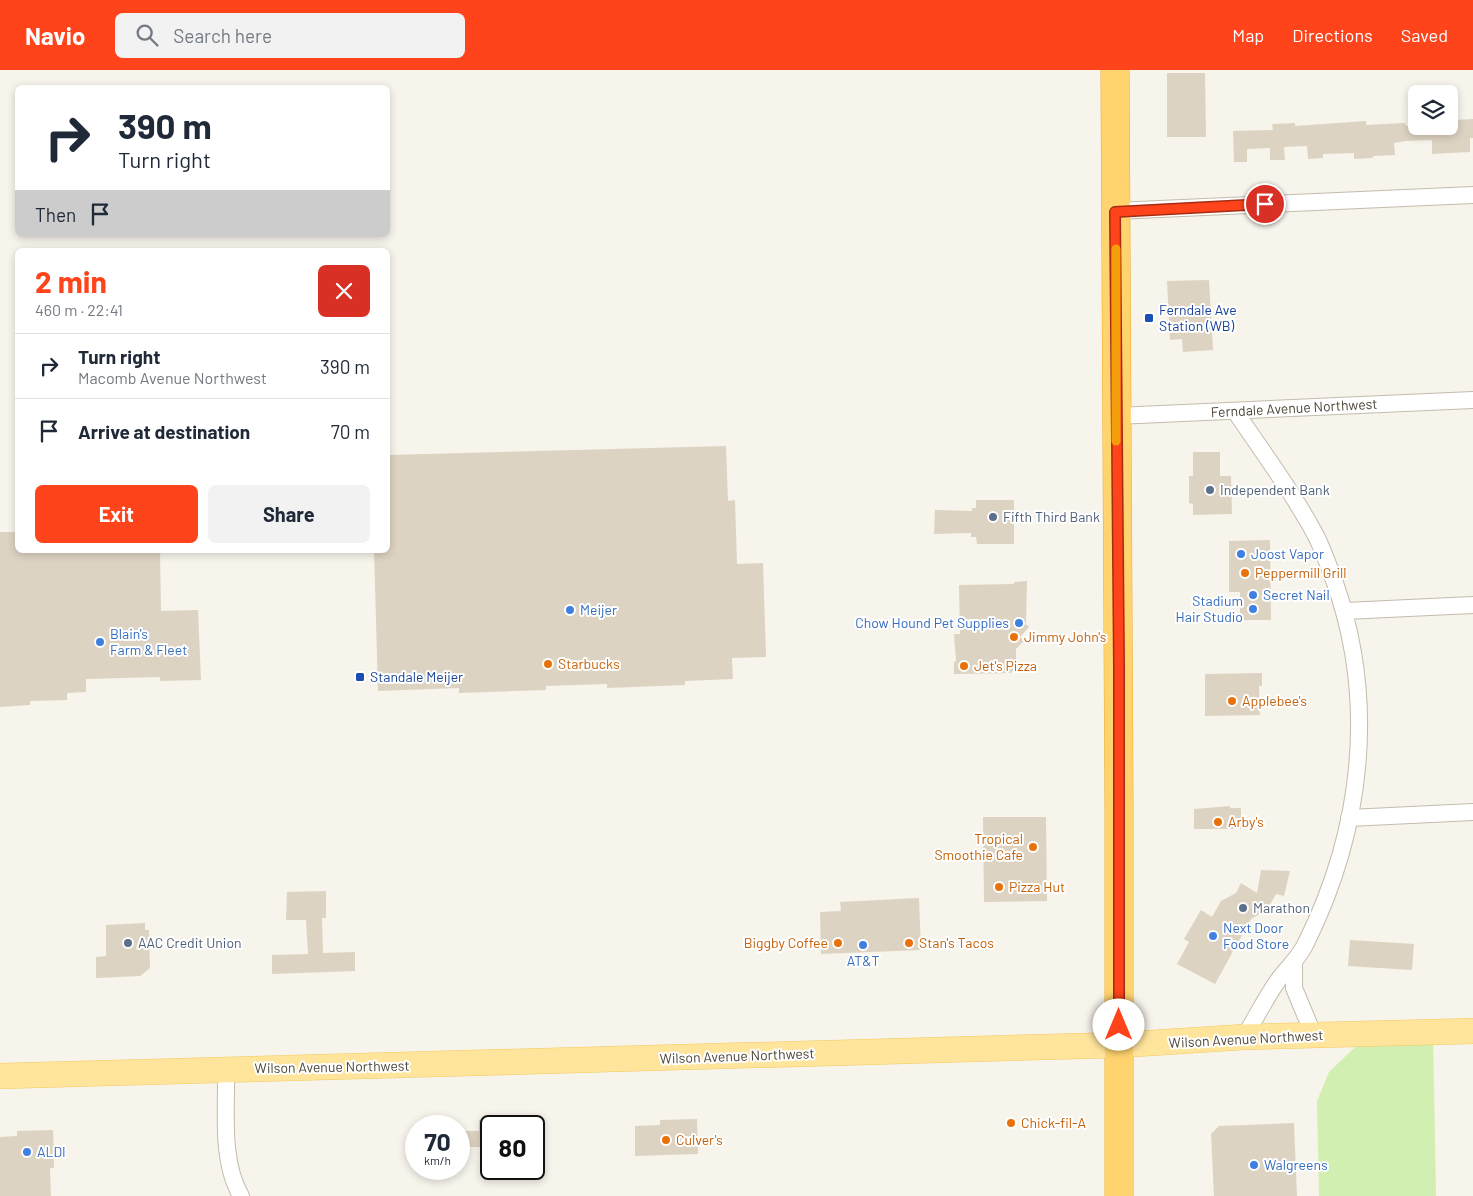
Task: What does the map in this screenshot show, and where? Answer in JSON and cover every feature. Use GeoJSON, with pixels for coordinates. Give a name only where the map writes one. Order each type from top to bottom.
{"type":"FeatureCollection","features":[{"type":"Feature","properties":{"kind":"highway"},"geometry":{"type":"LineString","coordinates":[[1114,70],[1119,667],[1119,1196]]}},
{"type":"Feature","properties":{"kind":"main road","name":"Wilson Avenue Northwest"},"geometry":{"type":"LineString","coordinates":[[0,1076],[1119,1045],[1244,1037],[1473,1030]]}},
{"type":"Feature","properties":{"kind":"street"},"geometry":{"type":"LineString","coordinates":[[1115,212],[1473,195]]}},
{"type":"Feature","properties":{"kind":"street","name":"Ferndale Avenue Northwest"},"geometry":{"type":"LineString","coordinates":[[1116,416],[1473,400]]}},
{"type":"Feature","properties":{"kind":"street"},"geometry":{"type":"LineString","coordinates":[[1234,411],[1285,484],[1316,535],[1345,611],[1358,678],[1360,724],[1356,786],[1330,885],[1306,944],[1279,979],[1244,1037]]}},
{"type":"Feature","properties":{"kind":"street"},"geometry":{"type":"LineString","coordinates":[[1345,611],[1473,606]]}},
{"type":"Feature","properties":{"kind":"street"},"geometry":{"type":"LineString","coordinates":[[1349,818],[1473,812]]}},
{"type":"Feature","properties":{"kind":"street"},"geometry":{"type":"LineString","coordinates":[[1294,962],[1294,988],[1314,1036]]}},
{"type":"Feature","properties":{"kind":"street"},"geometry":{"type":"LineString","coordinates":[[226,1070],[229,1160],[233,1179],[241,1196]]}},
{"type":"Feature","properties":{"kind":"green space"},"geometry":{"type":"Polygon","coordinates":[[[1433,1032],[1436,1196],[1319,1196],[1317,1101],[1329,1072],[1368,1035],[1433,1032]]]}},
{"type":"Feature","properties":{"kind":"building"},"geometry":{"type":"Polygon","coordinates":[[[1167,73],[1205,73],[1206,137],[1167,137],[1167,73]]]}},
{"type":"Feature","properties":{"kind":"building"},"geometry":{"type":"Polygon","coordinates":[[[1473,119],[1473,138],[1470,138],[1470,152],[1432,154],[1432,140],[1406,141],[1394,143],[1395,155],[1373,156],[1373,158],[1354,159],[1354,153],[1323,154],[1323,158],[1308,159],[1307,146],[1284,147],[1285,160],[1270,160],[1270,148],[1247,149],[1247,162],[1234,162],[1233,131],[1273,130],[1272,124],[1295,123],[1295,126],[1366,121],[1366,125],[1405,123],[1408,126],[1408,135],[1458,135],[1458,120],[1473,119]]]}},
{"type":"Feature","properties":{"kind":"building"},"geometry":{"type":"Polygon","coordinates":[[[1209,280],[1213,350],[1183,352],[1182,339],[1170,340],[1167,281],[1209,280]]]}},
{"type":"Feature","properties":{"kind":"building","name":"Meijer"},"geometry":{"type":"Polygon","coordinates":[[[726,446],[728,501],[735,500],[737,564],[763,563],[766,657],[732,658],[733,679],[685,681],[685,685],[607,688],[607,684],[546,686],[546,690],[459,693],[459,688],[378,691],[374,553],[390,553],[390,455],[726,446]]]}},
{"type":"Feature","properties":{"kind":"building","name":"Independent Bank"},"geometry":{"type":"Polygon","coordinates":[[[1193,452],[1220,452],[1220,476],[1231,476],[1232,514],[1193,515],[1193,504],[1189,503],[1189,476],[1193,476],[1193,452]]]}},
{"type":"Feature","properties":{"kind":"building","name":"Fifth Third Bank"},"geometry":{"type":"Polygon","coordinates":[[[976,500],[1014,500],[1014,544],[977,544],[976,537],[971,537],[971,533],[934,534],[935,510],[972,511],[972,508],[976,508],[976,500]]]}},
{"type":"Feature","properties":{"kind":"building","name":"Blain's Farm & Fleet"},"geometry":{"type":"Polygon","coordinates":[[[0,532],[15,532],[15,553],[160,553],[161,611],[198,610],[201,680],[160,681],[160,677],[86,679],[86,692],[67,693],[67,700],[30,701],[30,705],[0,707],[0,532]]]}},
{"type":"Feature","properties":{"kind":"building"},"geometry":{"type":"Polygon","coordinates":[[[1270,540],[1271,620],[1240,620],[1240,592],[1229,592],[1229,541],[1270,540]]]}},
{"type":"Feature","properties":{"kind":"building"},"geometry":{"type":"Polygon","coordinates":[[[1027,581],[1026,624],[1029,627],[1020,637],[1024,641],[1016,649],[1016,666],[1011,673],[954,674],[954,662],[956,661],[954,634],[960,634],[959,585],[1014,584],[1014,582],[1027,581]]]}},
{"type":"Feature","properties":{"kind":"building","name":"Applebee's"},"geometry":{"type":"Polygon","coordinates":[[[1262,673],[1262,686],[1259,686],[1260,715],[1205,716],[1205,674],[1262,673]]]}},
{"type":"Feature","properties":{"kind":"building","name":"Arby's"},"geometry":{"type":"Polygon","coordinates":[[[1230,806],[1230,808],[1241,808],[1241,829],[1194,829],[1194,809],[1230,806]]]}},
{"type":"Feature","properties":{"kind":"building"},"geometry":{"type":"Polygon","coordinates":[[[983,817],[1046,817],[1047,901],[984,902],[983,817]]]}},
{"type":"Feature","properties":{"kind":"building"},"geometry":{"type":"Polygon","coordinates":[[[1261,870],[1290,871],[1284,896],[1276,894],[1267,910],[1251,919],[1215,984],[1177,964],[1189,942],[1184,939],[1201,910],[1212,917],[1221,901],[1236,893],[1241,883],[1257,893],[1261,870]]]}},
{"type":"Feature","properties":{"kind":"building"},"geometry":{"type":"Polygon","coordinates":[[[326,891],[326,918],[322,918],[323,953],[355,952],[355,971],[272,974],[272,955],[308,954],[306,920],[286,920],[287,892],[326,891]]]}},
{"type":"Feature","properties":{"kind":"building"},"geometry":{"type":"Polygon","coordinates":[[[919,898],[921,950],[821,954],[820,912],[841,911],[840,902],[919,898]]]}},
{"type":"Feature","properties":{"kind":"building","name":"AAC Credit Union"},"geometry":{"type":"Polygon","coordinates":[[[145,923],[145,930],[149,930],[150,968],[140,976],[96,978],[96,957],[106,956],[106,925],[145,923]]]}},
{"type":"Feature","properties":{"kind":"building"},"geometry":{"type":"Polygon","coordinates":[[[1350,940],[1414,944],[1412,970],[1348,966],[1350,940]]]}},
{"type":"Feature","properties":{"kind":"building","name":"Culver's"},"geometry":{"type":"Polygon","coordinates":[[[697,1119],[698,1154],[635,1156],[635,1126],[660,1125],[660,1120],[697,1119]]]}},
{"type":"Feature","properties":{"kind":"building"},"geometry":{"type":"Polygon","coordinates":[[[480,1120],[480,1147],[470,1147],[470,1131],[479,1131],[480,1120]]]}},
{"type":"Feature","properties":{"kind":"building","name":"Walgreens"},"geometry":{"type":"Polygon","coordinates":[[[1294,1123],[1297,1196],[1214,1196],[1211,1134],[1219,1126],[1294,1123]]]}},
{"type":"Feature","properties":{"kind":"building","name":"ALDI"},"geometry":{"type":"Polygon","coordinates":[[[53,1130],[54,1168],[50,1168],[51,1196],[0,1196],[0,1137],[17,1136],[17,1131],[53,1130]]]}},
{"type":"Feature","properties":{"kind":"slow traffic"},"geometry":{"type":"LineString","coordinates":[[1116,249],[1116,441]]}},
{"type":"Feature","properties":{"kind":"place","name":"Ferndale Ave Station (WB)"},"geometry":{"type":"Point","coordinates":[1149,318]}},
{"type":"Feature","properties":{"kind":"place","name":"Independent Bank"},"geometry":{"type":"Point","coordinates":[1210,490]}},
{"type":"Feature","properties":{"kind":"place","name":"Fifth Third Bank"},"geometry":{"type":"Point","coordinates":[993,517]}},
{"type":"Feature","properties":{"kind":"place","name":"Joost Vapor"},"geometry":{"type":"Point","coordinates":[1241,554]}},
{"type":"Feature","properties":{"kind":"place","name":"Peppermill Grill"},"geometry":{"type":"Point","coordinates":[1245,573]}},
{"type":"Feature","properties":{"kind":"place","name":"Secret Nail"},"geometry":{"type":"Point","coordinates":[1253,595]}},
{"type":"Feature","properties":{"kind":"place","name":"Stadium Hair Studio"},"geometry":{"type":"Point","coordinates":[1253,609]}},
{"type":"Feature","properties":{"kind":"place","name":"Meijer"},"geometry":{"type":"Point","coordinates":[570,610]}},
{"type":"Feature","properties":{"kind":"place","name":"Chow Hound Pet Supplies"},"geometry":{"type":"Point","coordinates":[1019,623]}},
{"type":"Feature","properties":{"kind":"place","name":"Jimmy John's"},"geometry":{"type":"Point","coordinates":[1014,637]}},
{"type":"Feature","properties":{"kind":"place","name":"Blain's Farm & Fleet"},"geometry":{"type":"Point","coordinates":[100,642]}},
{"type":"Feature","properties":{"kind":"place","name":"Starbucks"},"geometry":{"type":"Point","coordinates":[548,664]}},
{"type":"Feature","properties":{"kind":"place","name":"Jet's Pizza"},"geometry":{"type":"Point","coordinates":[964,666]}},
{"type":"Feature","properties":{"kind":"place","name":"Standale Meijer"},"geometry":{"type":"Point","coordinates":[360,677]}},
{"type":"Feature","properties":{"kind":"place","name":"Applebee's"},"geometry":{"type":"Point","coordinates":[1232,701]}},
{"type":"Feature","properties":{"kind":"place","name":"Arby's"},"geometry":{"type":"Point","coordinates":[1218,822]}},
{"type":"Feature","properties":{"kind":"place","name":"Tropical Smoothie Cafe"},"geometry":{"type":"Point","coordinates":[1033,847]}},
{"type":"Feature","properties":{"kind":"place","name":"Pizza Hut"},"geometry":{"type":"Point","coordinates":[999,887]}},
{"type":"Feature","properties":{"kind":"place","name":"Marathon"},"geometry":{"type":"Point","coordinates":[1243,908]}},
{"type":"Feature","properties":{"kind":"place","name":"Next Door Food Store"},"geometry":{"type":"Point","coordinates":[1213,936]}},
{"type":"Feature","properties":{"kind":"place","name":"AAC Credit Union"},"geometry":{"type":"Point","coordinates":[128,943]}},
{"type":"Feature","properties":{"kind":"place","name":"Biggby Coffee"},"geometry":{"type":"Point","coordinates":[838,943]}},
{"type":"Feature","properties":{"kind":"place","name":"Stan's Tacos"},"geometry":{"type":"Point","coordinates":[909,943]}},
{"type":"Feature","properties":{"kind":"place","name":"AT&T"},"geometry":{"type":"Point","coordinates":[863,945]}},
{"type":"Feature","properties":{"kind":"place","name":"Chick-fil-A"},"geometry":{"type":"Point","coordinates":[1011,1123]}},
{"type":"Feature","properties":{"kind":"place","name":"Culver's"},"geometry":{"type":"Point","coordinates":[666,1140]}},
{"type":"Feature","properties":{"kind":"place","name":"ALDI"},"geometry":{"type":"Point","coordinates":[27,1152]}},
{"type":"Feature","properties":{"kind":"place","name":"Walgreens"},"geometry":{"type":"Point","coordinates":[1254,1165]}},
{"type":"Feature","properties":{"kind":"route"},"geometry":{"type":"LineString","coordinates":[[1119,1025],[1119,667],[1115,212],[1265,204]]}}]}
